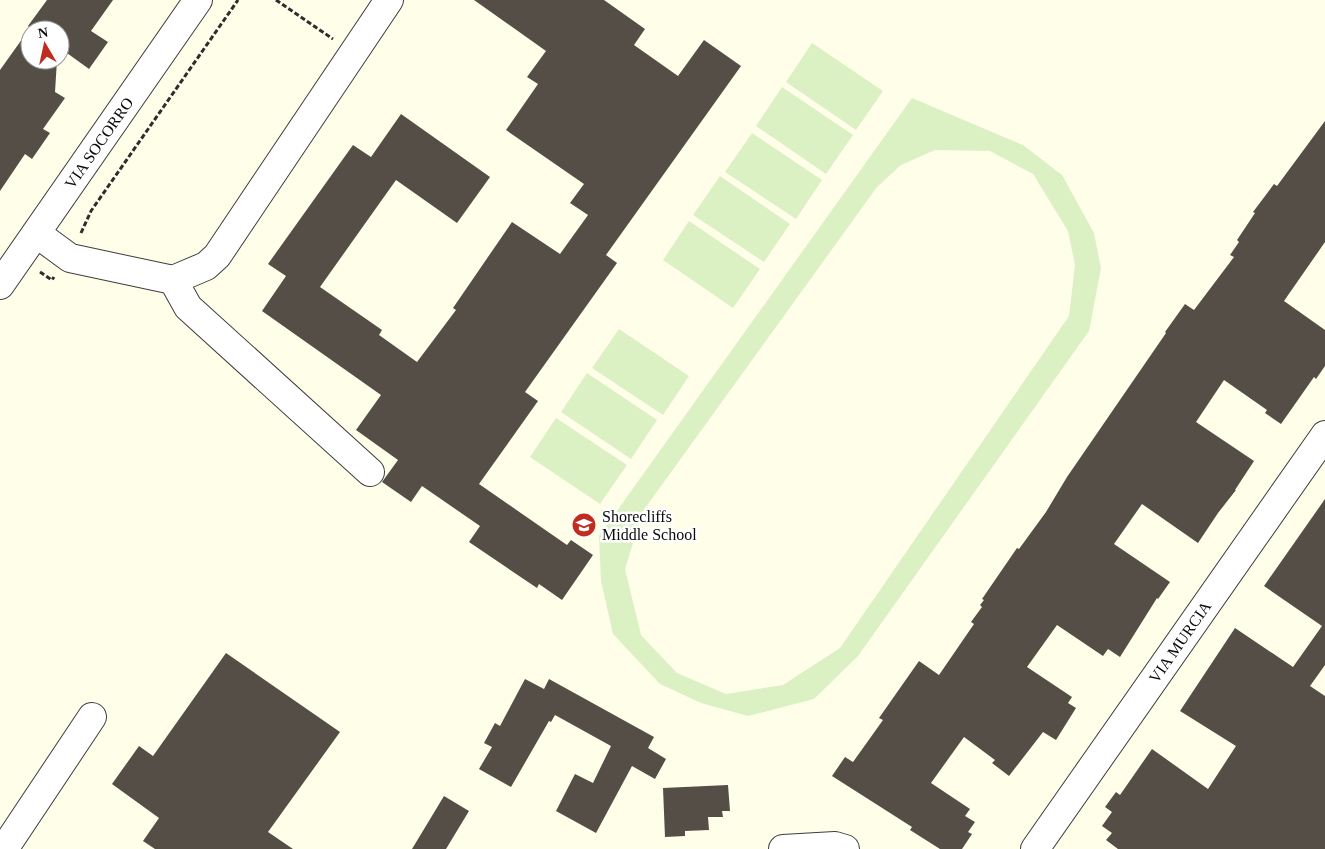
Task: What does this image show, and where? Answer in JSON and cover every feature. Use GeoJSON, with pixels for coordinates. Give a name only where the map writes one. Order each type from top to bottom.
{"type":"FeatureCollection","features":[{"type":"Feature","properties":{"kind":"street","name":"VIA SOCORRO"},"geometry":{"type":"LineString","coordinates":[[0,285],[198,0]]}},
{"type":"Feature","properties":{"kind":"street"},"geometry":{"type":"LineString","coordinates":[[36,233],[70,258],[173,280],[206,266],[217,256],[389,0]]}},
{"type":"Feature","properties":{"kind":"street"},"geometry":{"type":"LineString","coordinates":[[173,280],[188,307],[370,472]]}},
{"type":"Feature","properties":{"kind":"street","name":"VIA MURCIA"},"geometry":{"type":"LineString","coordinates":[[1035,849],[1325,435]]}},
{"type":"Feature","properties":{"kind":"street"},"geometry":{"type":"LineString","coordinates":[[4,849],[92,717]]}},
{"type":"Feature","properties":{"kind":"street"},"geometry":{"type":"LineString","coordinates":[[783,849],[835,846],[845,849]]}},
{"type":"Feature","properties":{"kind":"path"},"geometry":{"type":"LineString","coordinates":[[276,0],[354,53]]}},
{"type":"Feature","properties":{"kind":"green space"},"geometry":{"type":"Polygon","coordinates":[[[812,43],[883,91],[856,130],[786,82],[812,43]]]}},
{"type":"Feature","properties":{"kind":"green space"},"geometry":{"type":"Polygon","coordinates":[[[782,87],[853,135],[826,174],[756,126],[782,87]]]}},
{"type":"Feature","properties":{"kind":"green space"},"geometry":{"type":"Polygon","coordinates":[[[912,98],[1023,145],[1062,175],[1094,233],[1101,268],[1089,331],[858,656],[814,699],[748,716],[701,703],[660,684],[613,634],[601,581],[599,536],[912,98]],[[935,150],[901,165],[877,187],[643,511],[625,569],[641,635],[677,673],[726,694],[783,685],[840,648],[1069,316],[1075,265],[1068,231],[1033,174],[990,151],[935,150]]]}},
{"type":"Feature","properties":{"kind":"green space"},"geometry":{"type":"Polygon","coordinates":[[[752,133],[822,180],[796,219],[725,172],[752,133]]]}},
{"type":"Feature","properties":{"kind":"green space"},"geometry":{"type":"Polygon","coordinates":[[[720,176],[790,224],[764,262],[693,215],[720,176]]]}},
{"type":"Feature","properties":{"kind":"green space"},"geometry":{"type":"Polygon","coordinates":[[[689,221],[760,269],[733,308],[663,260],[689,221]]]}},
{"type":"Feature","properties":{"kind":"green space"},"geometry":{"type":"Polygon","coordinates":[[[619,329],[689,376],[663,415],[592,368],[619,329]]]}},
{"type":"Feature","properties":{"kind":"green space"},"geometry":{"type":"Polygon","coordinates":[[[587,373],[657,420],[631,459],[561,412],[587,373]]]}},
{"type":"Feature","properties":{"kind":"green space"},"geometry":{"type":"Polygon","coordinates":[[[556,418],[627,465],[600,504],[530,457],[556,418]]]}},
{"type":"Feature","properties":{"kind":"building"},"geometry":{"type":"Polygon","coordinates":[[[47,0],[113,0],[91,31],[108,42],[89,69],[70,55],[70,20],[32,20],[47,0]]]}},
{"type":"Feature","properties":{"kind":"building"},"geometry":{"type":"Polygon","coordinates":[[[474,0],[604,0],[645,29],[634,45],[678,76],[704,40],[741,66],[606,255],[617,263],[525,392],[538,401],[479,484],[567,545],[571,540],[593,555],[562,600],[539,584],[537,588],[469,542],[480,526],[422,486],[411,502],[382,482],[398,460],[356,430],[381,395],[262,311],[286,276],[268,264],[353,145],[371,157],[401,114],[490,177],[457,223],[396,180],[320,287],[382,330],[379,335],[417,362],[456,310],[453,308],[512,222],[560,254],[588,215],[570,203],[584,184],[506,130],[538,84],[527,77],[546,51],[474,0]]]}},
{"type":"Feature","properties":{"kind":"building"},"geometry":{"type":"Polygon","coordinates":[[[20,42],[20,70],[56,70],[55,92],[65,98],[43,129],[50,133],[32,159],[25,154],[0,191],[0,70],[20,42]]]}},
{"type":"Feature","properties":{"kind":"building"},"geometry":{"type":"Polygon","coordinates":[[[1325,121],[1325,242],[1284,301],[1325,330],[1325,366],[1316,379],[1314,377],[1281,424],[1265,413],[1267,410],[1224,380],[1196,422],[1254,461],[1198,543],[1142,504],[1114,544],[1170,582],[1157,598],[1120,657],[1108,649],[1103,656],[1057,625],[1027,667],[1072,697],[1068,703],[1076,708],[1056,740],[1043,732],[1009,776],[992,763],[995,760],[964,737],[931,783],[970,809],[965,816],[975,822],[968,832],[972,834],[962,849],[940,849],[910,830],[912,827],[832,776],[845,757],[853,762],[883,720],[879,718],[919,661],[939,675],[974,624],[971,622],[982,607],[980,605],[984,600],[982,599],[1017,548],[1019,549],[1046,512],[1067,477],[1165,332],[1185,304],[1194,310],[1234,257],[1230,255],[1239,242],[1237,240],[1255,213],[1253,212],[1274,184],[1277,186],[1325,121]]]}},
{"type":"Feature","properties":{"kind":"building"},"geometry":{"type":"Polygon","coordinates":[[[1325,499],[1325,665],[1310,686],[1325,696],[1325,849],[1118,849],[1106,840],[1112,833],[1102,826],[1112,812],[1105,807],[1116,792],[1120,795],[1152,749],[1208,789],[1236,746],[1180,711],[1235,628],[1293,667],[1322,626],[1264,586],[1325,499]]]}},
{"type":"Feature","properties":{"kind":"building"},"geometry":{"type":"Polygon","coordinates":[[[226,653],[340,732],[268,832],[293,849],[155,849],[143,841],[159,818],[112,784],[139,746],[153,756],[226,653]]]}},
{"type":"Feature","properties":{"kind":"building"},"geometry":{"type":"Polygon","coordinates":[[[525,679],[544,689],[549,679],[654,737],[648,748],[666,759],[655,779],[632,766],[596,833],[556,811],[575,774],[593,783],[611,746],[555,715],[551,722],[549,721],[511,787],[479,769],[492,747],[484,743],[495,723],[500,726],[525,679]]]}},
{"type":"Feature","properties":{"kind":"building"},"geometry":{"type":"Polygon","coordinates":[[[728,785],[730,811],[722,811],[723,817],[708,817],[709,830],[685,831],[685,836],[665,837],[663,788],[728,785]]]}},
{"type":"Feature","properties":{"kind":"building"},"geometry":{"type":"Polygon","coordinates":[[[444,796],[469,811],[446,849],[412,849],[444,796]]]}},
{"type":"Feature","properties":{"kind":"place","name":"Shorecliffs Middle School"},"geometry":{"type":"Point","coordinates":[584,525]}}]}
